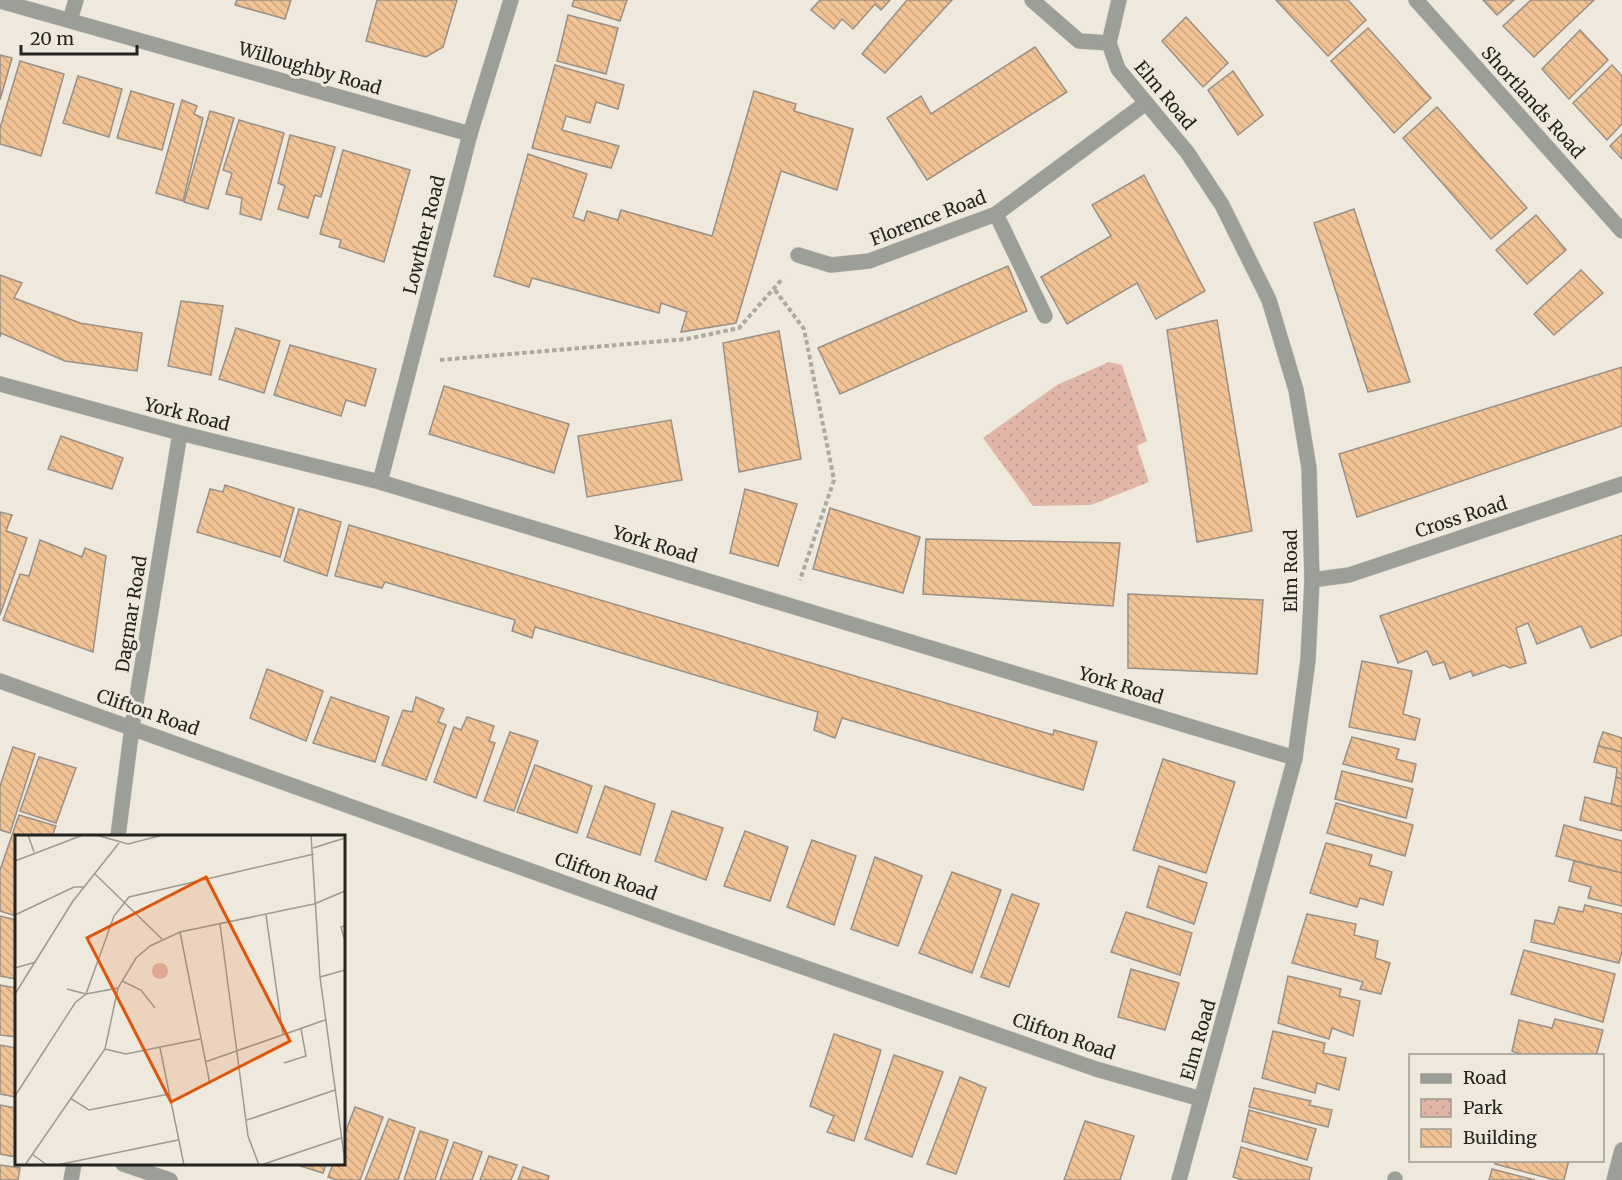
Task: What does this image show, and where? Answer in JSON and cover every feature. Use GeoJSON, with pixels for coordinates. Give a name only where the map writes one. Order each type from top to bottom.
{"type":"FeatureCollection","features":[{"type":"Feature","properties":{"kind":"street"},"geometry":{"type":"LineString","coordinates":[[70,20],[76,0]]}},
{"type":"Feature","properties":{"kind":"street","name":"Lowther Road"},"geometry":{"type":"LineString","coordinates":[[380,482],[470,134],[511,0]]}},
{"type":"Feature","properties":{"kind":"street"},"geometry":{"type":"LineString","coordinates":[[1032,0],[1079,41],[1109,43],[1119,0]]}},
{"type":"Feature","properties":{"kind":"street","name":"Shortlands Road"},"geometry":{"type":"LineString","coordinates":[[1416,0],[1622,231]]}},
{"type":"Feature","properties":{"kind":"street","name":"Willoughby Road"},"geometry":{"type":"LineString","coordinates":[[0,1],[470,134]]}},
{"type":"Feature","properties":{"kind":"street","name":"Elm Road"},"geometry":{"type":"LineString","coordinates":[[1109,43],[1118,69],[1188,152],[1222,205],[1269,300],[1296,390],[1309,468],[1312,580],[1308,660],[1295,758],[1179,1180]]}},
{"type":"Feature","properties":{"kind":"street","name":"Florence Road"},"geometry":{"type":"LineString","coordinates":[[798,255],[831,265],[869,261],[996,214],[1146,103]]}},
{"type":"Feature","properties":{"kind":"street"},"geometry":{"type":"LineString","coordinates":[[996,214],[1045,316]]}},
{"type":"Feature","properties":{"kind":"street","name":"York Road"},"geometry":{"type":"LineString","coordinates":[[0,384],[180,433],[380,482],[1295,758]]}},
{"type":"Feature","properties":{"kind":"street","name":"Dagmar Road"},"geometry":{"type":"LineString","coordinates":[[118,835],[132,727],[180,433]]}},
{"type":"Feature","properties":{"kind":"street","name":"Cross Road"},"geometry":{"type":"LineString","coordinates":[[1312,580],[1349,575],[1622,484]]}},
{"type":"Feature","properties":{"kind":"street","name":"Clifton Road"},"geometry":{"type":"LineString","coordinates":[[0,681],[765,954],[1096,1069],[1201,1099]]}},
{"type":"Feature","properties":{"kind":"street"},"geometry":{"type":"LineString","coordinates":[[1614,1180],[1622,1150]]}},
{"type":"Feature","properties":{"kind":"street"},"geometry":{"type":"LineString","coordinates":[[72,1180],[74,1165]]}},
{"type":"Feature","properties":{"kind":"street"},"geometry":{"type":"LineString","coordinates":[[126,1165],[170,1180]]}},
{"type":"Feature","properties":{"kind":"path"},"geometry":{"type":"LineString","coordinates":[[412,363],[687,339],[739,328],[775,290],[798,255]]}},
{"type":"Feature","properties":{"kind":"path"},"geometry":{"type":"LineString","coordinates":[[775,290],[804,329],[834,480],[792,606]]}},
{"type":"Feature","properties":{"kind":"green space"},"geometry":{"type":"Polygon","coordinates":[[[1109,362],[1122,365],[1147,441],[1137,446],[1149,482],[1091,505],[1033,506],[983,438],[1057,385],[1109,362]]]}},
{"type":"Feature","properties":{"kind":"building"},"geometry":{"type":"Polygon","coordinates":[[[237,0],[291,0],[285,19],[235,5],[237,0]]]}},
{"type":"Feature","properties":{"kind":"building"},"geometry":{"type":"Polygon","coordinates":[[[377,0],[457,0],[443,47],[426,57],[366,41],[377,0]]]}},
{"type":"Feature","properties":{"kind":"building"},"geometry":{"type":"Polygon","coordinates":[[[574,0],[627,0],[620,21],[572,6],[574,0]]]}},
{"type":"Feature","properties":{"kind":"building"},"geometry":{"type":"Polygon","coordinates":[[[820,0],[890,0],[881,10],[875,4],[853,29],[842,19],[834,29],[811,10],[820,0]]]}},
{"type":"Feature","properties":{"kind":"building"},"geometry":{"type":"Polygon","coordinates":[[[907,0],[952,0],[885,73],[862,54],[907,0]]]}},
{"type":"Feature","properties":{"kind":"building"},"geometry":{"type":"Polygon","coordinates":[[[1276,0],[1348,0],[1366,20],[1328,56],[1276,0]]]}},
{"type":"Feature","properties":{"kind":"building"},"geometry":{"type":"Polygon","coordinates":[[[1483,0],[1514,0],[1497,15],[1483,0]]]}},
{"type":"Feature","properties":{"kind":"building"},"geometry":{"type":"Polygon","coordinates":[[[1531,0],[1594,0],[1534,57],[1503,26],[1531,0]]]}},
{"type":"Feature","properties":{"kind":"building"},"geometry":{"type":"Polygon","coordinates":[[[568,15],[618,28],[606,74],[557,61],[568,15]]]}},
{"type":"Feature","properties":{"kind":"building"},"geometry":{"type":"Polygon","coordinates":[[[1186,17],[1228,63],[1203,87],[1162,41],[1186,17]]]}},
{"type":"Feature","properties":{"kind":"building"},"geometry":{"type":"Polygon","coordinates":[[[1368,28],[1431,98],[1394,133],[1331,61],[1368,28]]]}},
{"type":"Feature","properties":{"kind":"building"},"geometry":{"type":"Polygon","coordinates":[[[1580,30],[1608,60],[1569,99],[1542,69],[1580,30]]]}},
{"type":"Feature","properties":{"kind":"building"},"geometry":{"type":"Polygon","coordinates":[[[1035,47],[1067,92],[927,180],[887,118],[921,96],[931,114],[1035,47]]]}},
{"type":"Feature","properties":{"kind":"building"},"geometry":{"type":"Polygon","coordinates":[[[0,55],[12,58],[0,100],[0,55]]]}},
{"type":"Feature","properties":{"kind":"building"},"geometry":{"type":"Polygon","coordinates":[[[20,61],[64,74],[41,156],[0,144],[0,128],[20,61]]]}},
{"type":"Feature","properties":{"kind":"building"},"geometry":{"type":"Polygon","coordinates":[[[555,65],[624,85],[618,109],[596,102],[590,123],[566,116],[562,130],[619,146],[611,168],[532,148],[555,65]]]}},
{"type":"Feature","properties":{"kind":"building"},"geometry":{"type":"Polygon","coordinates":[[[1612,65],[1622,76],[1622,124],[1607,140],[1573,103],[1612,65]]]}},
{"type":"Feature","properties":{"kind":"building"},"geometry":{"type":"Polygon","coordinates":[[[1233,71],[1263,115],[1238,135],[1208,90],[1233,71]]]}},
{"type":"Feature","properties":{"kind":"building"},"geometry":{"type":"Polygon","coordinates":[[[78,76],[122,89],[109,137],[63,123],[78,76]]]}},
{"type":"Feature","properties":{"kind":"building"},"geometry":{"type":"Polygon","coordinates":[[[131,91],[174,104],[162,150],[117,138],[131,91]]]}},
{"type":"Feature","properties":{"kind":"building"},"geometry":{"type":"Polygon","coordinates":[[[754,91],[796,104],[794,111],[853,129],[837,190],[781,171],[736,323],[681,332],[687,312],[661,303],[659,313],[532,278],[529,287],[494,276],[528,154],[587,174],[573,217],[584,221],[587,211],[618,220],[621,210],[712,236],[754,91]]]}},
{"type":"Feature","properties":{"kind":"building"},"geometry":{"type":"Polygon","coordinates":[[[182,100],[197,106],[194,114],[203,118],[183,201],[156,193],[182,100]]]}},
{"type":"Feature","properties":{"kind":"building"},"geometry":{"type":"Polygon","coordinates":[[[1437,107],[1527,208],[1491,239],[1403,138],[1437,107]]]}},
{"type":"Feature","properties":{"kind":"building"},"geometry":{"type":"Polygon","coordinates":[[[210,111],[234,118],[208,209],[184,202],[210,111]]]}},
{"type":"Feature","properties":{"kind":"building"},"geometry":{"type":"Polygon","coordinates":[[[239,120],[284,133],[261,220],[240,214],[242,198],[226,194],[232,173],[223,170],[239,120]]]}},
{"type":"Feature","properties":{"kind":"building"},"geometry":{"type":"Polygon","coordinates":[[[1622,134],[1622,159],[1610,146],[1622,134]]]}},
{"type":"Feature","properties":{"kind":"building"},"geometry":{"type":"Polygon","coordinates":[[[290,135],[335,147],[321,197],[315,195],[308,218],[278,209],[285,186],[278,183],[290,135]]]}},
{"type":"Feature","properties":{"kind":"building"},"geometry":{"type":"Polygon","coordinates":[[[343,150],[410,170],[384,262],[339,247],[341,240],[320,234],[343,150]]]}},
{"type":"Feature","properties":{"kind":"building"},"geometry":{"type":"Polygon","coordinates":[[[1144,175],[1205,291],[1156,319],[1137,283],[1067,324],[1041,277],[1111,236],[1092,205],[1144,175]]]}},
{"type":"Feature","properties":{"kind":"building"},"geometry":{"type":"Polygon","coordinates":[[[1354,209],[1410,382],[1368,392],[1314,223],[1354,209]]]}},
{"type":"Feature","properties":{"kind":"building"},"geometry":{"type":"Polygon","coordinates":[[[1536,215],[1566,250],[1527,284],[1496,250],[1536,215]]]}},
{"type":"Feature","properties":{"kind":"building"},"geometry":{"type":"Polygon","coordinates":[[[1008,266],[1027,311],[840,394],[818,348],[1008,266]]]}},
{"type":"Feature","properties":{"kind":"building"},"geometry":{"type":"Polygon","coordinates":[[[1581,270],[1603,293],[1554,335],[1534,314],[1581,270]]]}},
{"type":"Feature","properties":{"kind":"building"},"geometry":{"type":"Polygon","coordinates":[[[0,275],[22,283],[14,298],[80,323],[142,333],[137,371],[65,361],[1,333],[0,337],[0,275]]]}},
{"type":"Feature","properties":{"kind":"building"},"geometry":{"type":"Polygon","coordinates":[[[181,301],[223,306],[211,375],[168,366],[181,301]]]}},
{"type":"Feature","properties":{"kind":"building"},"geometry":{"type":"Polygon","coordinates":[[[1217,320],[1252,531],[1197,542],[1167,330],[1217,320]]]}},
{"type":"Feature","properties":{"kind":"building"},"geometry":{"type":"Polygon","coordinates":[[[236,328],[280,341],[264,393],[219,379],[236,328]]]}},
{"type":"Feature","properties":{"kind":"building"},"geometry":{"type":"Polygon","coordinates":[[[779,331],[801,459],[739,472],[723,343],[779,331]]]}},
{"type":"Feature","properties":{"kind":"building"},"geometry":{"type":"Polygon","coordinates":[[[290,345],[376,369],[365,406],[346,400],[341,416],[274,395],[290,345]]]}},
{"type":"Feature","properties":{"kind":"building"},"geometry":{"type":"Polygon","coordinates":[[[1622,367],[1622,426],[1357,517],[1339,454],[1622,367]]]}},
{"type":"Feature","properties":{"kind":"building"},"geometry":{"type":"Polygon","coordinates":[[[444,386],[569,424],[554,473],[429,434],[444,386]]]}},
{"type":"Feature","properties":{"kind":"building"},"geometry":{"type":"Polygon","coordinates":[[[671,420],[682,480],[587,497],[578,436],[671,420]]]}},
{"type":"Feature","properties":{"kind":"building"},"geometry":{"type":"Polygon","coordinates":[[[61,436],[123,458],[112,489],[48,469],[61,436]]]}},
{"type":"Feature","properties":{"kind":"building"},"geometry":{"type":"Polygon","coordinates":[[[225,485],[294,508],[280,557],[197,532],[210,489],[223,492],[225,485]]]}},
{"type":"Feature","properties":{"kind":"building"},"geometry":{"type":"Polygon","coordinates":[[[745,489],[797,504],[778,566],[730,553],[745,489]]]}},
{"type":"Feature","properties":{"kind":"building"},"geometry":{"type":"Polygon","coordinates":[[[830,508],[920,537],[903,593],[813,569],[830,508]]]}},
{"type":"Feature","properties":{"kind":"building"},"geometry":{"type":"Polygon","coordinates":[[[299,509],[341,522],[327,576],[284,561],[299,509]]]}},
{"type":"Feature","properties":{"kind":"building"},"geometry":{"type":"Polygon","coordinates":[[[0,512],[12,515],[6,531],[27,538],[0,615],[0,512]]]}},
{"type":"Feature","properties":{"kind":"building"},"geometry":{"type":"Polygon","coordinates":[[[349,525],[1053,735],[1054,730],[1097,742],[1083,790],[842,718],[835,738],[814,730],[818,712],[535,627],[532,638],[512,631],[515,620],[385,582],[382,588],[335,576],[349,525]]]}},
{"type":"Feature","properties":{"kind":"building"},"geometry":{"type":"Polygon","coordinates":[[[1622,535],[1622,635],[1591,648],[1581,626],[1537,644],[1528,623],[1516,628],[1526,663],[1510,668],[1504,665],[1473,676],[1471,671],[1450,679],[1444,662],[1433,665],[1427,651],[1398,663],[1380,616],[1622,535]]]}},
{"type":"Feature","properties":{"kind":"building"},"geometry":{"type":"Polygon","coordinates":[[[926,539],[1120,543],[1113,606],[923,594],[926,539]]]}},
{"type":"Feature","properties":{"kind":"building"},"geometry":{"type":"Polygon","coordinates":[[[40,540],[82,557],[85,548],[106,556],[93,652],[3,620],[20,574],[29,576],[40,540]]]}},
{"type":"Feature","properties":{"kind":"building"},"geometry":{"type":"Polygon","coordinates":[[[1128,594],[1263,600],[1257,674],[1128,668],[1128,594]]]}},
{"type":"Feature","properties":{"kind":"building"},"geometry":{"type":"Polygon","coordinates":[[[1362,661],[1412,671],[1403,714],[1420,719],[1415,740],[1349,727],[1362,661]]]}},
{"type":"Feature","properties":{"kind":"building"},"geometry":{"type":"Polygon","coordinates":[[[267,669],[323,691],[306,741],[250,718],[267,669]]]}},
{"type":"Feature","properties":{"kind":"building"},"geometry":{"type":"Polygon","coordinates":[[[331,697],[389,717],[375,762],[313,743],[331,697]]]}},
{"type":"Feature","properties":{"kind":"building"},"geometry":{"type":"Polygon","coordinates":[[[416,697],[444,709],[438,722],[446,725],[426,780],[382,765],[403,710],[412,712],[416,697]]]}},
{"type":"Feature","properties":{"kind":"building"},"geometry":{"type":"Polygon","coordinates":[[[467,717],[494,726],[489,741],[495,743],[476,798],[434,782],[454,727],[461,730],[467,717]]]}},
{"type":"Feature","properties":{"kind":"building"},"geometry":{"type":"Polygon","coordinates":[[[510,732],[538,741],[514,811],[484,801],[510,732]]]}},
{"type":"Feature","properties":{"kind":"building"},"geometry":{"type":"Polygon","coordinates":[[[1603,732],[1622,738],[1622,752],[1598,746],[1603,732]]]}},
{"type":"Feature","properties":{"kind":"building"},"geometry":{"type":"Polygon","coordinates":[[[1352,737],[1399,749],[1396,759],[1416,764],[1412,782],[1343,764],[1352,737]]]}},
{"type":"Feature","properties":{"kind":"building"},"geometry":{"type":"Polygon","coordinates":[[[1598,746],[1622,752],[1622,779],[1616,777],[1617,768],[1594,762],[1598,746]]]}},
{"type":"Feature","properties":{"kind":"building"},"geometry":{"type":"Polygon","coordinates":[[[13,747],[35,754],[10,833],[0,830],[0,786],[13,747]]]}},
{"type":"Feature","properties":{"kind":"building"},"geometry":{"type":"Polygon","coordinates":[[[39,757],[76,768],[56,823],[20,811],[39,757]]]}},
{"type":"Feature","properties":{"kind":"building"},"geometry":{"type":"Polygon","coordinates":[[[1163,759],[1235,782],[1206,873],[1133,850],[1163,759]]]}},
{"type":"Feature","properties":{"kind":"building"},"geometry":{"type":"Polygon","coordinates":[[[535,765],[592,786],[577,833],[517,812],[535,765]]]}},
{"type":"Feature","properties":{"kind":"building"},"geometry":{"type":"Polygon","coordinates":[[[1342,771],[1413,789],[1406,818],[1335,799],[1342,771]]]}},
{"type":"Feature","properties":{"kind":"building"},"geometry":{"type":"Polygon","coordinates":[[[1616,777],[1622,779],[1622,807],[1611,804],[1616,777]]]}},
{"type":"Feature","properties":{"kind":"building"},"geometry":{"type":"Polygon","coordinates":[[[605,786],[655,804],[640,855],[587,837],[605,786]]]}},
{"type":"Feature","properties":{"kind":"building"},"geometry":{"type":"Polygon","coordinates":[[[1585,797],[1622,807],[1622,831],[1580,820],[1585,797]]]}},
{"type":"Feature","properties":{"kind":"building"},"geometry":{"type":"Polygon","coordinates":[[[1336,803],[1413,825],[1405,856],[1327,833],[1336,803]]]}},
{"type":"Feature","properties":{"kind":"building"},"geometry":{"type":"Polygon","coordinates":[[[672,811],[723,828],[706,880],[655,861],[672,811]]]}},
{"type":"Feature","properties":{"kind":"building"},"geometry":{"type":"Polygon","coordinates":[[[19,815],[56,826],[52,835],[15,835],[15,916],[0,911],[0,870],[19,815]]]}},
{"type":"Feature","properties":{"kind":"building"},"geometry":{"type":"Polygon","coordinates":[[[1564,825],[1622,841],[1622,873],[1556,856],[1564,825]]]}},
{"type":"Feature","properties":{"kind":"building"},"geometry":{"type":"Polygon","coordinates":[[[745,831],[788,847],[770,901],[724,886],[745,831]]]}},
{"type":"Feature","properties":{"kind":"building"},"geometry":{"type":"Polygon","coordinates":[[[812,840],[856,856],[834,925],[787,907],[812,840]]]}},
{"type":"Feature","properties":{"kind":"building"},"geometry":{"type":"Polygon","coordinates":[[[1326,843],[1372,855],[1369,865],[1392,872],[1383,905],[1360,898],[1357,907],[1310,893],[1326,843]]]}},
{"type":"Feature","properties":{"kind":"building"},"geometry":{"type":"Polygon","coordinates":[[[875,857],[922,876],[898,946],[851,929],[875,857]]]}},
{"type":"Feature","properties":{"kind":"building"},"geometry":{"type":"Polygon","coordinates":[[[1574,861],[1622,873],[1622,906],[1588,898],[1591,887],[1569,881],[1574,861]]]}},
{"type":"Feature","properties":{"kind":"building"},"geometry":{"type":"Polygon","coordinates":[[[1159,866],[1207,883],[1194,924],[1147,907],[1159,866]]]}},
{"type":"Feature","properties":{"kind":"building"},"geometry":{"type":"Polygon","coordinates":[[[952,872],[1001,890],[972,973],[919,953],[952,872]]]}},
{"type":"Feature","properties":{"kind":"building"},"geometry":{"type":"Polygon","coordinates":[[[1012,894],[1039,904],[1009,987],[981,977],[1012,894]]]}},
{"type":"Feature","properties":{"kind":"building"},"geometry":{"type":"Polygon","coordinates":[[[1585,905],[1622,914],[1622,951],[1619,963],[1531,942],[1535,920],[1554,924],[1559,907],[1583,912],[1585,905]]]}},
{"type":"Feature","properties":{"kind":"building"},"geometry":{"type":"Polygon","coordinates":[[[1126,912],[1192,933],[1180,975],[1111,952],[1126,912]]]}},
{"type":"Feature","properties":{"kind":"building"},"geometry":{"type":"Polygon","coordinates":[[[1307,914],[1356,924],[1354,935],[1378,941],[1375,958],[1390,963],[1381,994],[1360,989],[1363,982],[1292,963],[1307,914]]]}},
{"type":"Feature","properties":{"kind":"building"},"geometry":{"type":"Polygon","coordinates":[[[0,916],[15,920],[15,979],[0,976],[0,916]]]}},
{"type":"Feature","properties":{"kind":"building"},"geometry":{"type":"Polygon","coordinates":[[[1524,950],[1615,974],[1603,1022],[1511,994],[1524,950]]]}},
{"type":"Feature","properties":{"kind":"building"},"geometry":{"type":"Polygon","coordinates":[[[1131,969],[1179,983],[1165,1030],[1118,1017],[1131,969]]]}},
{"type":"Feature","properties":{"kind":"building"},"geometry":{"type":"Polygon","coordinates":[[[1288,976],[1341,989],[1339,996],[1360,1001],[1353,1036],[1332,1028],[1329,1039],[1278,1023],[1288,976]]]}},
{"type":"Feature","properties":{"kind":"building"},"geometry":{"type":"Polygon","coordinates":[[[0,985],[15,988],[15,1037],[0,1035],[0,985]]]}},
{"type":"Feature","properties":{"kind":"building"},"geometry":{"type":"Polygon","coordinates":[[[1555,1019],[1603,1030],[1597,1054],[1520,1054],[1512,1051],[1519,1020],[1552,1028],[1555,1019]]]}},
{"type":"Feature","properties":{"kind":"building"},"geometry":{"type":"Polygon","coordinates":[[[1273,1031],[1325,1043],[1323,1053],[1346,1058],[1339,1090],[1317,1083],[1315,1093],[1262,1078],[1273,1031]]]}},
{"type":"Feature","properties":{"kind":"building"},"geometry":{"type":"Polygon","coordinates":[[[834,1034],[881,1050],[854,1141],[827,1132],[834,1116],[810,1106],[834,1034]]]}},
{"type":"Feature","properties":{"kind":"building"},"geometry":{"type":"Polygon","coordinates":[[[0,1045],[15,1048],[15,1097],[0,1094],[0,1045]]]}},
{"type":"Feature","properties":{"kind":"building"},"geometry":{"type":"Polygon","coordinates":[[[894,1055],[943,1072],[912,1157],[865,1139],[894,1055]]]}},
{"type":"Feature","properties":{"kind":"building"},"geometry":{"type":"Polygon","coordinates":[[[960,1077],[986,1088],[956,1174],[927,1164],[960,1077]]]}},
{"type":"Feature","properties":{"kind":"building"},"geometry":{"type":"Polygon","coordinates":[[[1254,1088],[1311,1101],[1309,1105],[1332,1110],[1328,1127],[1249,1107],[1254,1088]]]}},
{"type":"Feature","properties":{"kind":"building"},"geometry":{"type":"Polygon","coordinates":[[[0,1105],[15,1108],[15,1157],[0,1154],[0,1105]]]}},
{"type":"Feature","properties":{"kind":"building"},"geometry":{"type":"Polygon","coordinates":[[[355,1107],[383,1117],[360,1180],[337,1180],[328,1177],[333,1165],[345,1165],[345,1133],[355,1107]]]}},
{"type":"Feature","properties":{"kind":"building"},"geometry":{"type":"Polygon","coordinates":[[[1249,1110],[1316,1129],[1307,1160],[1242,1141],[1249,1110]]]}},
{"type":"Feature","properties":{"kind":"building"},"geometry":{"type":"Polygon","coordinates":[[[389,1119],[415,1128],[398,1180],[365,1180],[389,1119]]]}},
{"type":"Feature","properties":{"kind":"building"},"geometry":{"type":"Polygon","coordinates":[[[1085,1121],[1134,1136],[1120,1180],[1064,1180],[1085,1121]]]}},
{"type":"Feature","properties":{"kind":"building"},"geometry":{"type":"Polygon","coordinates":[[[420,1131],[448,1140],[435,1180],[404,1180],[420,1131]]]}},
{"type":"Feature","properties":{"kind":"building"},"geometry":{"type":"Polygon","coordinates":[[[454,1142],[482,1152],[472,1180],[440,1180],[454,1142]]]}},
{"type":"Feature","properties":{"kind":"building"},"geometry":{"type":"Polygon","coordinates":[[[1241,1147],[1312,1168],[1309,1180],[1243,1180],[1233,1177],[1241,1147]]]}},
{"type":"Feature","properties":{"kind":"building"},"geometry":{"type":"Polygon","coordinates":[[[489,1156],[517,1165],[511,1180],[480,1180],[489,1156]]]}},
{"type":"Feature","properties":{"kind":"building"},"geometry":{"type":"Polygon","coordinates":[[[1496,1162],[1568,1162],[1564,1180],[1555,1180],[1495,1164],[1496,1162]]]}},
{"type":"Feature","properties":{"kind":"building"},"geometry":{"type":"Polygon","coordinates":[[[0,1165],[20,1168],[18,1180],[0,1180],[0,1165]]]}},
{"type":"Feature","properties":{"kind":"building"},"geometry":{"type":"Polygon","coordinates":[[[297,1165],[326,1165],[323,1173],[297,1165]]]}},
{"type":"Feature","properties":{"kind":"building"},"geometry":{"type":"Polygon","coordinates":[[[523,1167],[549,1176],[548,1180],[518,1180],[523,1167]]]}},
{"type":"Feature","properties":{"kind":"building"},"geometry":{"type":"Polygon","coordinates":[[[1492,1169],[1535,1180],[1489,1180],[1492,1169]]]}}]}
